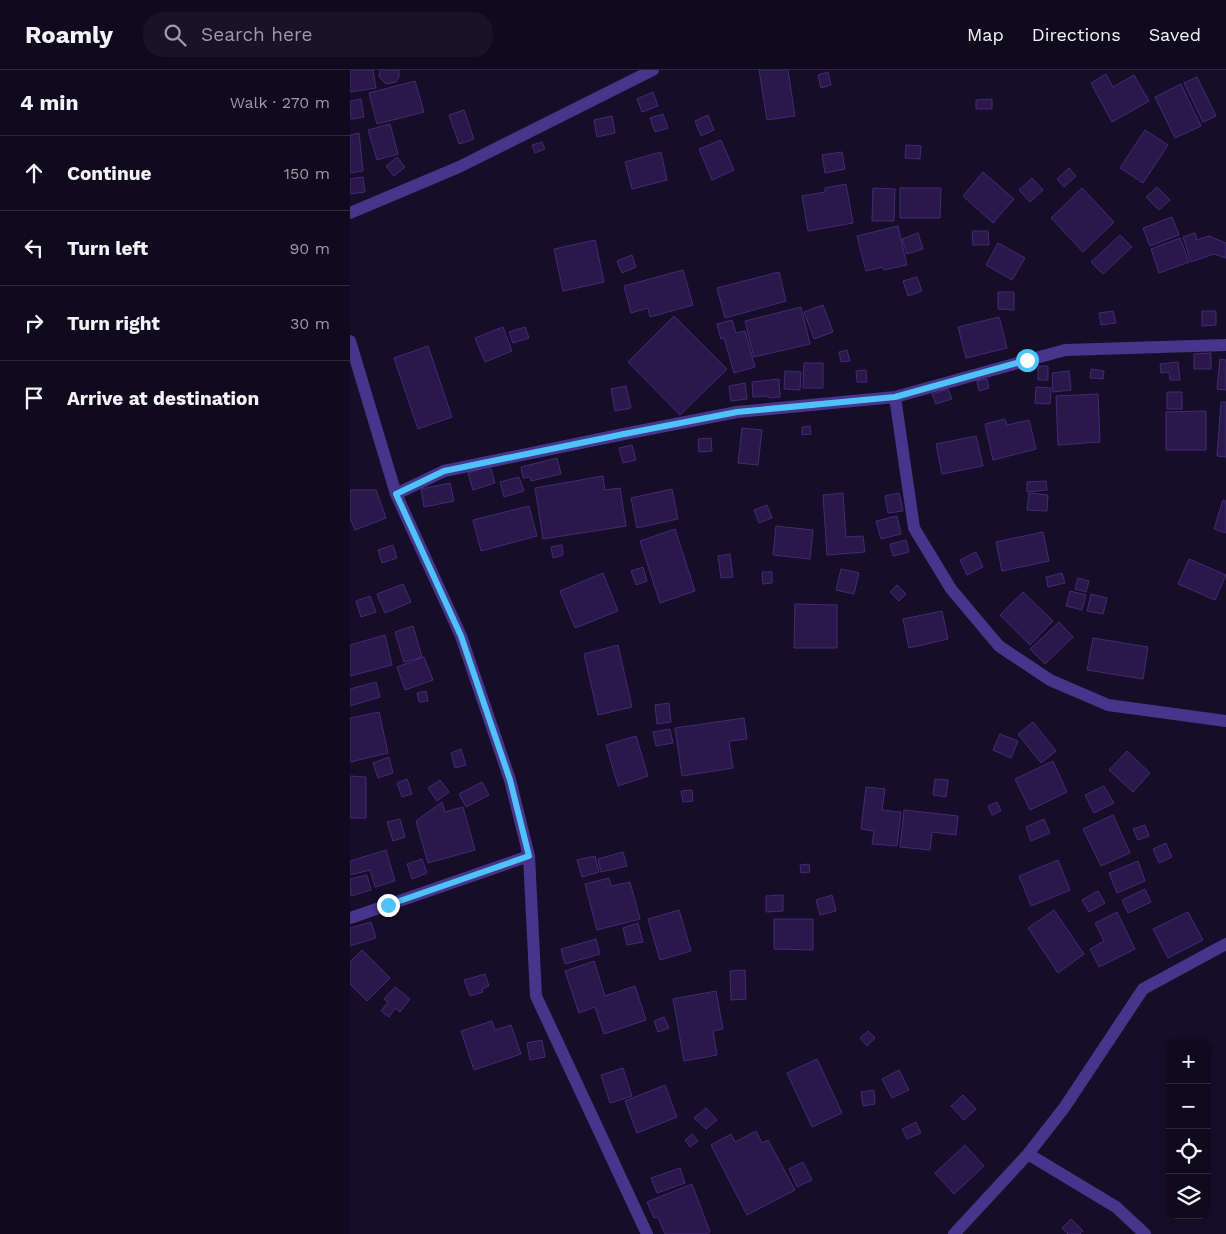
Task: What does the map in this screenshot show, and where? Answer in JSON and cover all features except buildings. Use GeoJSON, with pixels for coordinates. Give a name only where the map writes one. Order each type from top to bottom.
{"type":"FeatureCollection","features":[{"type":"Feature","properties":{"kind":"street"},"geometry":{"type":"LineString","coordinates":[[350,213],[459,167],[653,70]]}},
{"type":"Feature","properties":{"kind":"street"},"geometry":{"type":"LineString","coordinates":[[350,341],[396,494],[461,636],[510,780],[529,856],[536,996],[648,1234]]}},
{"type":"Feature","properties":{"kind":"street"},"geometry":{"type":"LineString","coordinates":[[396,494],[444,471],[737,412],[895,397],[1064,350],[1226,345]]}},
{"type":"Feature","properties":{"kind":"street"},"geometry":{"type":"LineString","coordinates":[[895,397],[914,528],[951,589],[999,646],[1050,680],[1108,706],[1226,722]]}},
{"type":"Feature","properties":{"kind":"street"},"geometry":{"type":"LineString","coordinates":[[350,918],[529,856]]}},
{"type":"Feature","properties":{"kind":"street"},"geometry":{"type":"LineString","coordinates":[[954,1234],[1028,1154],[1064,1108],[1143,989],[1226,944]]}},
{"type":"Feature","properties":{"kind":"street"},"geometry":{"type":"LineString","coordinates":[[1028,1154],[1116,1207],[1145,1234]]}},
{"type":"Feature","properties":{"kind":"route"},"geometry":{"type":"LineString","coordinates":[[388,905],[529,856],[510,780],[461,636],[396,494],[444,471],[737,412],[895,397],[1027,360]]}}]}
